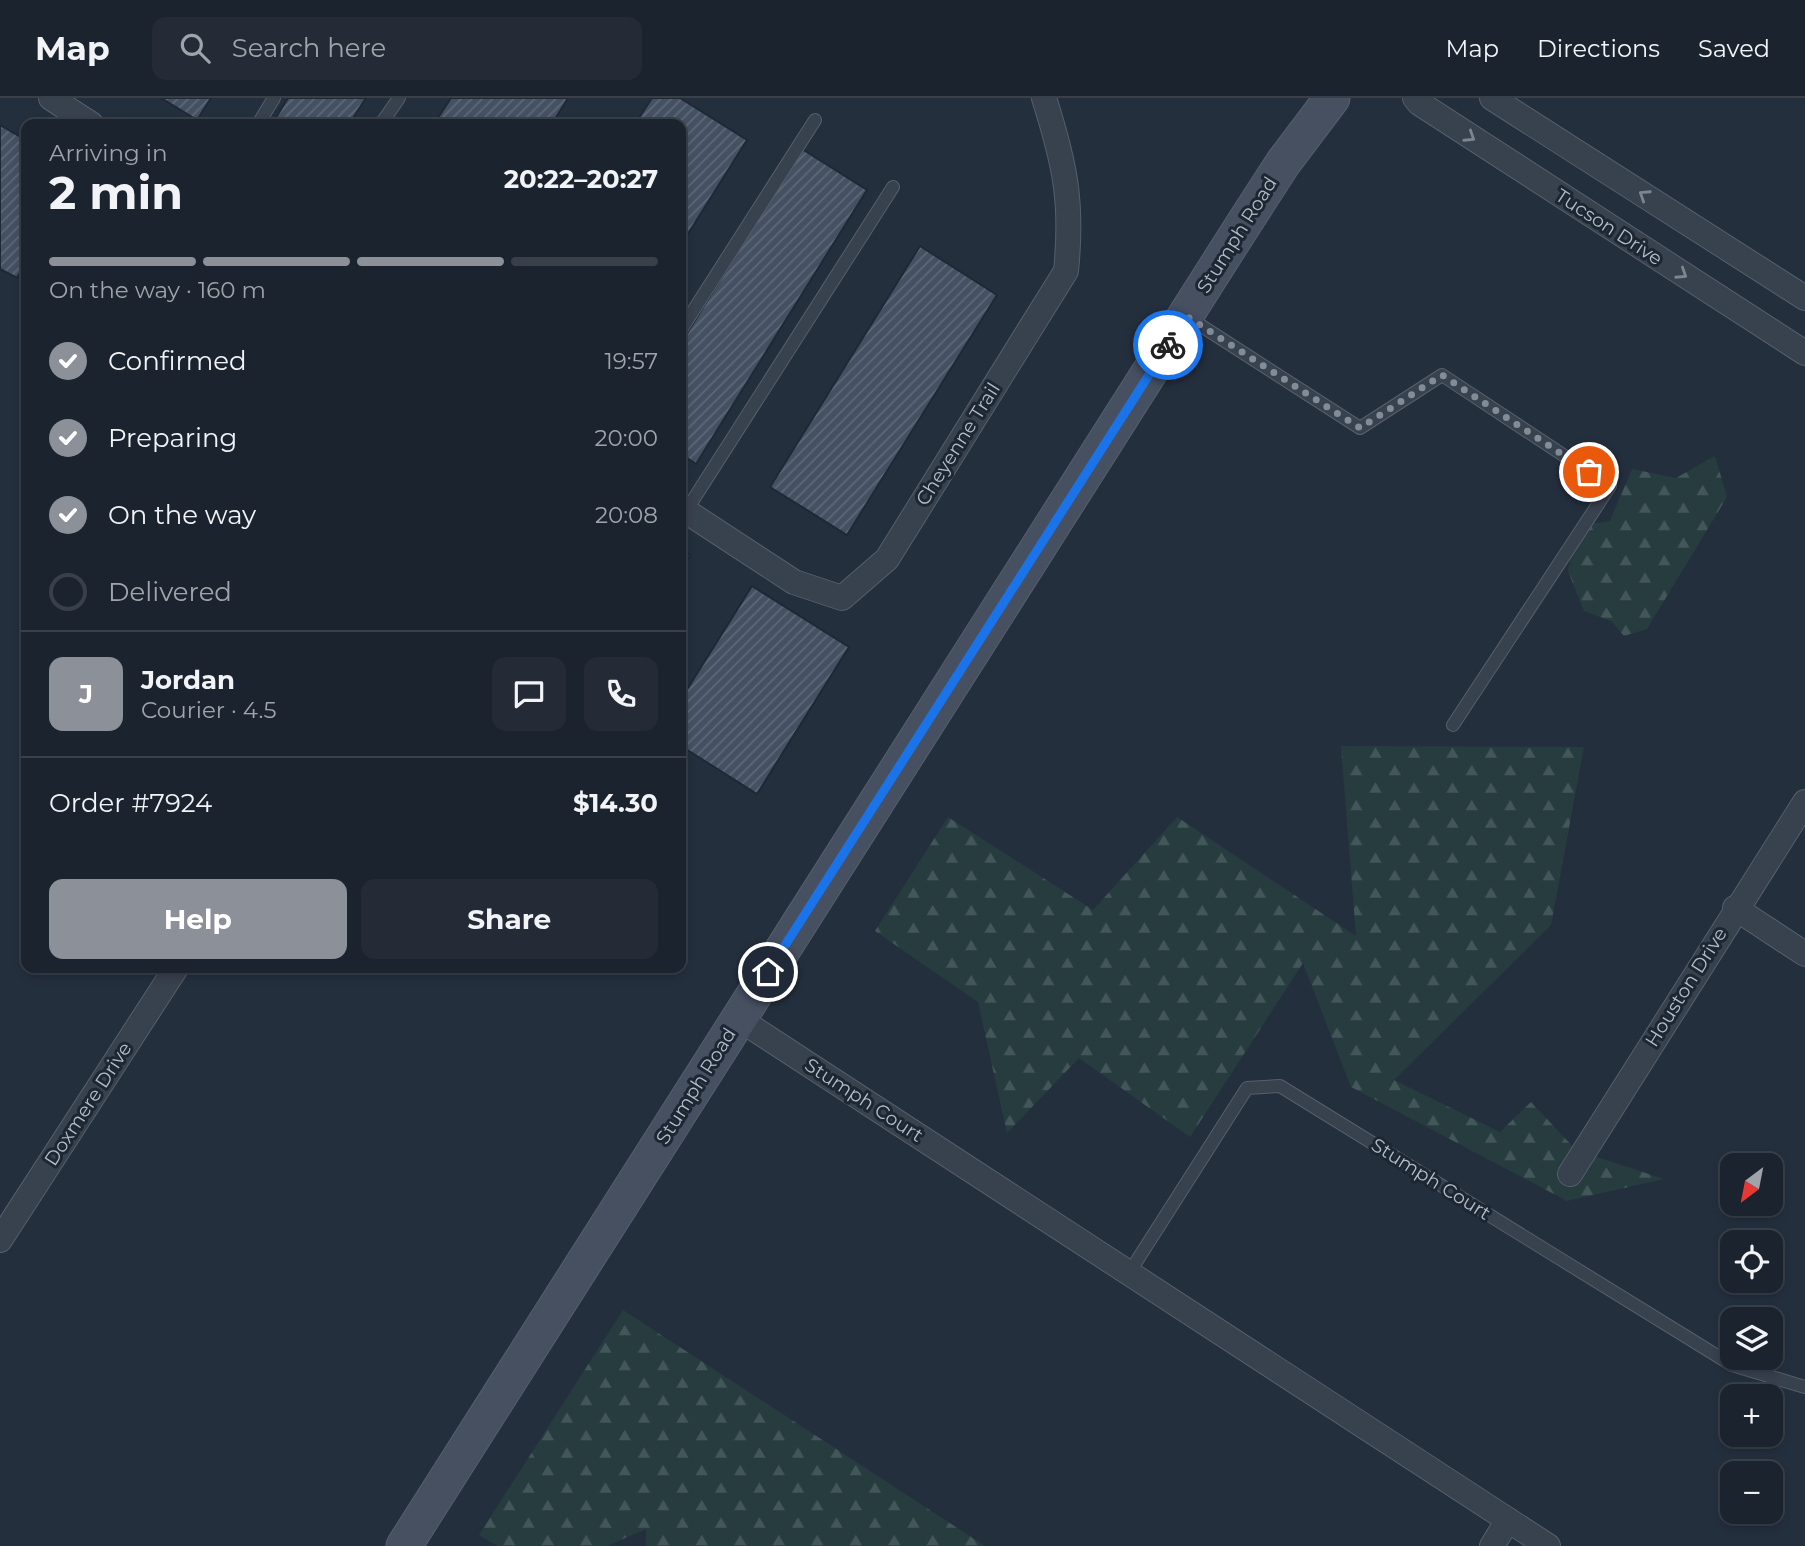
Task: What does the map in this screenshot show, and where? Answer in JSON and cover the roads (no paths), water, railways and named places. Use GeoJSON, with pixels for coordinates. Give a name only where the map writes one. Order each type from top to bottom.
{"type":"FeatureCollection","features":[{"type":"Feature","properties":{"kind":"main road","name":"Stumph Road"},"geometry":{"type":"LineString","coordinates":[[404,1546],[1283,163],[1332,98]]}},
{"type":"Feature","properties":{"kind":"street"},"geometry":{"type":"LineString","coordinates":[[51,98],[83,119]]}},
{"type":"Feature","properties":{"kind":"street","name":"Cheyenne Trail"},"geometry":{"type":"LineString","coordinates":[[686,512],[794,582],[842,598],[887,559],[1066,271],[1070,226],[1064,161],[1044,98]]}},
{"type":"Feature","properties":{"kind":"street","name":"Tucson Drive"},"geometry":{"type":"LineString","coordinates":[[1415,98],[1805,353]]}},
{"type":"Feature","properties":{"kind":"street"},"geometry":{"type":"LineString","coordinates":[[1492,98],[1805,298]]}},
{"type":"Feature","properties":{"kind":"street","name":"Houston Drive"},"geometry":{"type":"LineString","coordinates":[[1570,1174],[1735,908],[1805,802]]}},
{"type":"Feature","properties":{"kind":"street"},"geometry":{"type":"LineString","coordinates":[[1735,908],[1805,954]]}},
{"type":"Feature","properties":{"kind":"street","name":"Doxmere Drive"},"geometry":{"type":"LineString","coordinates":[[0,1240],[173,973]]}},
{"type":"Feature","properties":{"kind":"street","name":"Stumph Court"},"geometry":{"type":"LineString","coordinates":[[739,1019],[1548,1546]]}},
{"type":"Feature","properties":{"kind":"street"},"geometry":{"type":"LineString","coordinates":[[1492,1546],[1508,1520]]}},
{"type":"Feature","properties":{"kind":"lane"},"geometry":{"type":"LineString","coordinates":[[261,119],[274,98]]}},
{"type":"Feature","properties":{"kind":"lane"},"geometry":{"type":"LineString","coordinates":[[385,119],[399,98]]}},
{"type":"Feature","properties":{"kind":"lane"},"geometry":{"type":"LineString","coordinates":[[686,322],[815,120]]}},
{"type":"Feature","properties":{"kind":"lane"},"geometry":{"type":"LineString","coordinates":[[686,505],[894,187]]}},
{"type":"Feature","properties":{"kind":"lane"},"geometry":{"type":"LineString","coordinates":[[1186,316],[1360,428],[1442,375],[1610,486],[1453,725]]}},
{"type":"Feature","properties":{"kind":"lane","name":"Stumph Court"},"geometry":{"type":"LineString","coordinates":[[1129,1273],[1247,1087],[1280,1086],[1732,1365],[1805,1387]]}}]}
